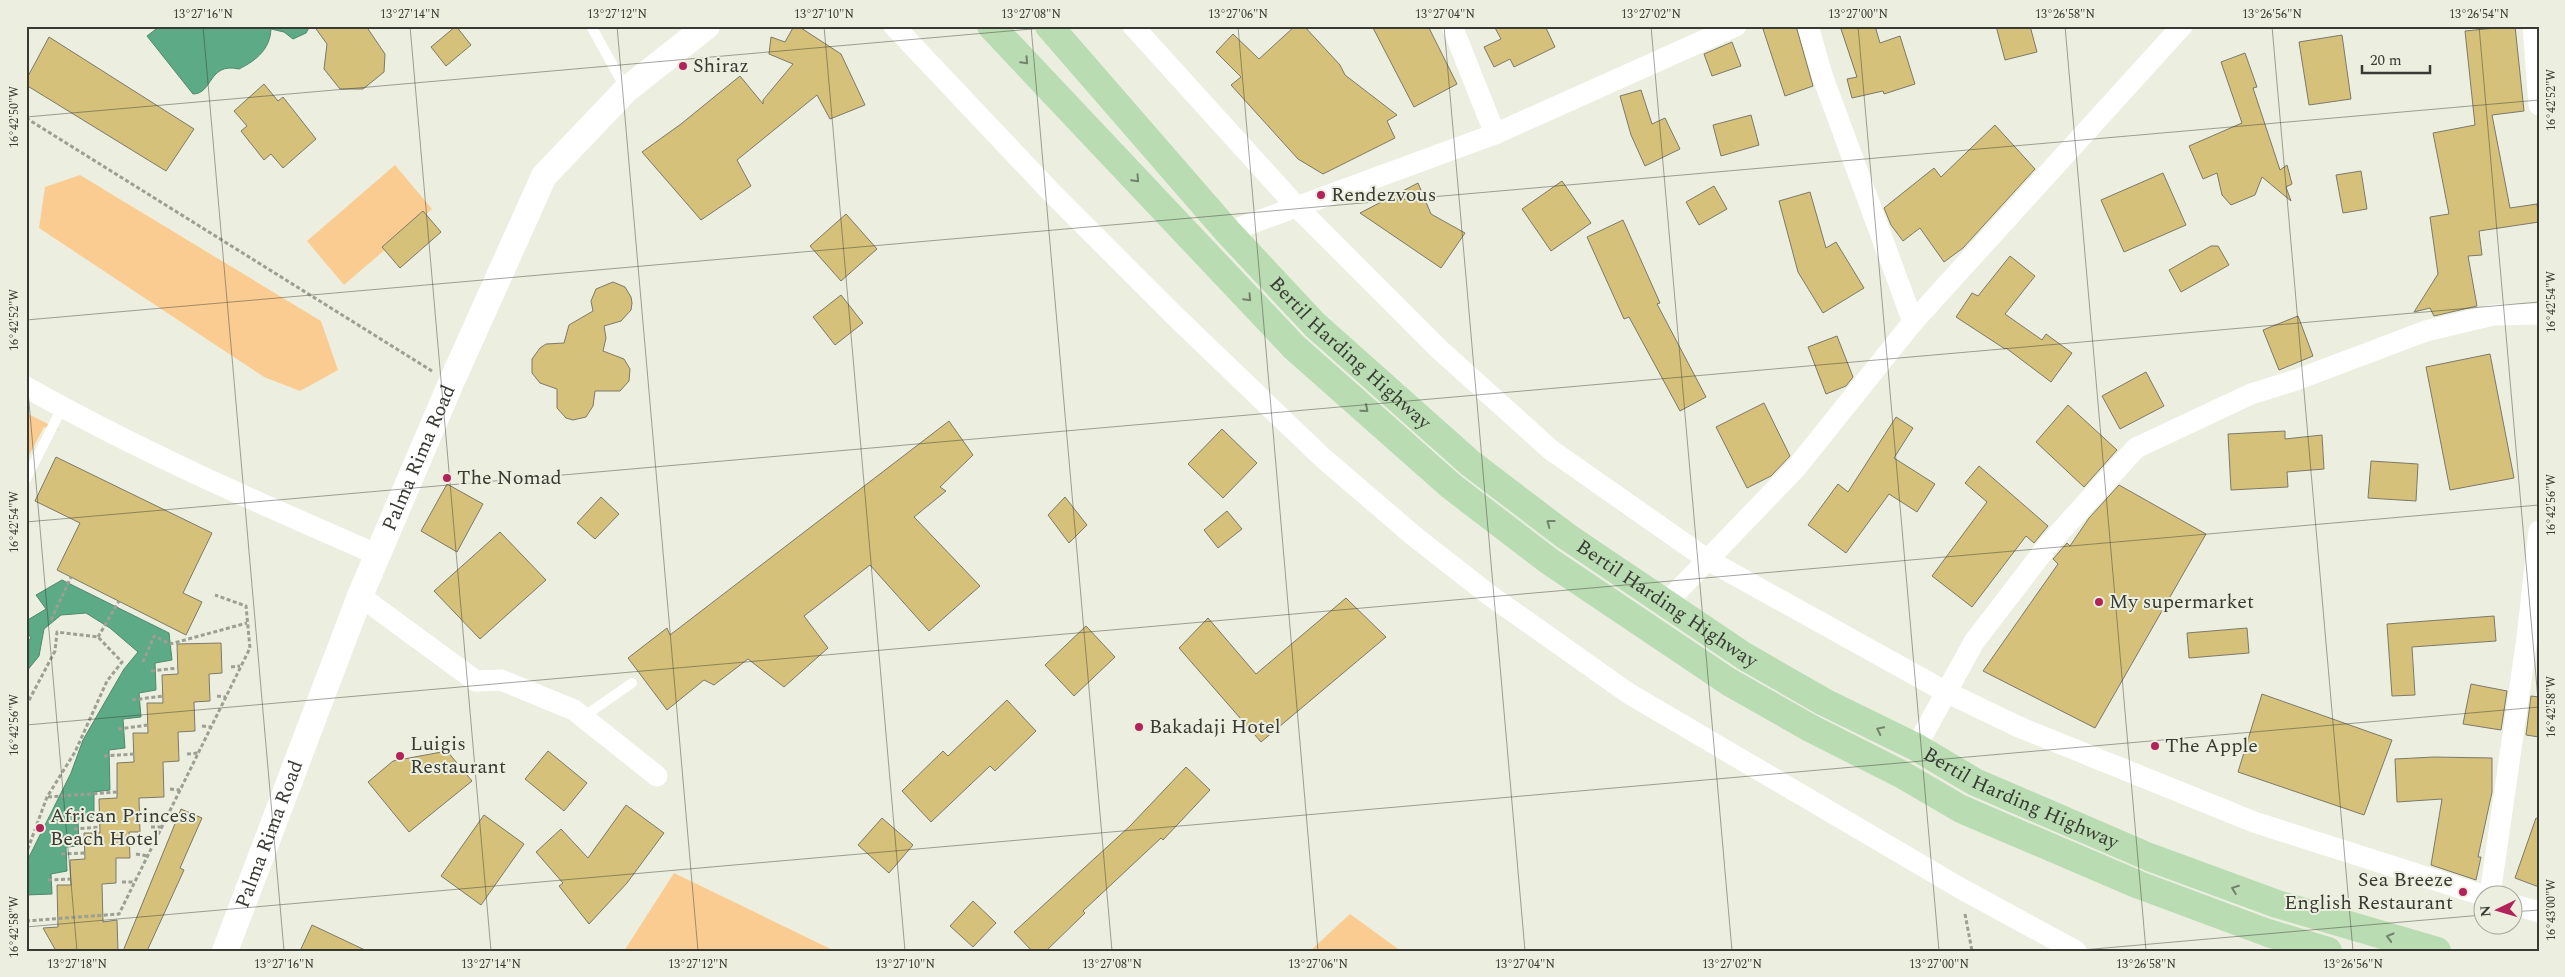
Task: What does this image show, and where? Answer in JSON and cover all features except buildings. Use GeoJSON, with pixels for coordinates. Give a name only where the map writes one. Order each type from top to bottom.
{"type":"FeatureCollection","features":[{"type":"Feature","properties":{"kind":"main road","name":"Bertil Harding Highway"},"geometry":{"type":"LineString","coordinates":[[991,26],[1294,347],[1451,486],[1549,561],[1729,682],[1810,728],[1901,774],[1961,809],[2138,885],[2268,933],[2328,951]]}},
{"type":"Feature","properties":{"kind":"main road","name":"Bertil Harding Highway"},"geometry":{"type":"LineString","coordinates":[[1049,26],[1228,232],[1315,325],[1470,463],[1566,536],[1752,661],[1824,702],[1916,747],[1975,782],[2150,856],[2277,904],[2437,951]]}},
{"type":"Feature","properties":{"kind":"street","name":"Palma Rima Road"},"geometry":{"type":"LineString","coordinates":[[225,951],[360,596],[451,383],[544,176],[626,90],[707,26]]}},
{"type":"Feature","properties":{"kind":"street"},"geometry":{"type":"LineString","coordinates":[[894,26],[1050,191],[1177,318],[1323,458],[1414,536],[1488,594],[1628,693],[1960,888],[2076,951]]}},
{"type":"Feature","properties":{"kind":"street"},"geometry":{"type":"LineString","coordinates":[[1133,26],[1297,207],[1440,350],[1551,450],[1708,560],[1946,692],[2019,726],[2254,822],[2472,892]]}},
{"type":"Feature","properties":{"kind":"street"},"geometry":{"type":"LineString","coordinates":[[1452,26],[1495,134]]}},
{"type":"Feature","properties":{"kind":"street"},"geometry":{"type":"LineString","coordinates":[[1228,232],[1495,134],[1736,26]]}},
{"type":"Feature","properties":{"kind":"street"},"geometry":{"type":"LineString","coordinates":[[1808,26],[1822,75],[1913,322]]}},
{"type":"Feature","properties":{"kind":"street"},"geometry":{"type":"LineString","coordinates":[[1666,603],[1796,468],[1913,322],[2182,26]]}},
{"type":"Feature","properties":{"kind":"street"},"geometry":{"type":"LineString","coordinates":[[2533,26],[2539,105]]}},
{"type":"Feature","properties":{"kind":"street"},"geometry":{"type":"LineString","coordinates":[[1916,747],[1974,642],[2038,559],[2136,448],[2251,394],[2296,380],[2426,330],[2493,315],[2539,314]]}},
{"type":"Feature","properties":{"kind":"street"},"geometry":{"type":"LineString","coordinates":[[26,387],[62,408],[224,487],[378,555]]}},
{"type":"Feature","properties":{"kind":"street"},"geometry":{"type":"LineString","coordinates":[[2491,884],[2527,638],[2539,531]]}},
{"type":"Feature","properties":{"kind":"street"},"geometry":{"type":"LineString","coordinates":[[360,596],[476,681],[501,680],[574,710],[657,776]]}},
{"type":"Feature","properties":{"kind":"street"},"geometry":{"type":"LineString","coordinates":[[2522,907],[2539,912]]}},
{"type":"Feature","properties":{"kind":"lane"},"geometry":{"type":"LineString","coordinates":[[591,26],[626,90]]}},
{"type":"Feature","properties":{"kind":"lane"},"geometry":{"type":"LineString","coordinates":[[26,478],[62,408]]}},
{"type":"Feature","properties":{"kind":"lane"},"geometry":{"type":"LineString","coordinates":[[583,717],[632,683]]}},
{"type":"Feature","properties":{"kind":"path"},"geometry":{"type":"LineString","coordinates":[[26,118],[451,383]]}},
{"type":"Feature","properties":{"kind":"path"},"geometry":{"type":"LineString","coordinates":[[51,620],[70,577]]}},
{"type":"Feature","properties":{"kind":"path"},"geometry":{"type":"LineString","coordinates":[[26,921],[120,914],[250,648],[246,606],[215,595]]}},
{"type":"Feature","properties":{"kind":"path"},"geometry":{"type":"LineString","coordinates":[[98,637],[119,601]]}},
{"type":"Feature","properties":{"kind":"path"},"geometry":{"type":"LineString","coordinates":[[143,662],[154,636],[170,644],[248,624]]}},
{"type":"Feature","properties":{"kind":"path"},"geometry":{"type":"LineString","coordinates":[[26,706],[55,651],[57,632],[98,637],[122,662],[107,681],[75,752],[47,797],[26,854]]}},
{"type":"Feature","properties":{"kind":"path"},"geometry":{"type":"LineString","coordinates":[[231,667],[241,666]]}},
{"type":"Feature","properties":{"kind":"path"},"geometry":{"type":"LineString","coordinates":[[151,670],[178,668]]}},
{"type":"Feature","properties":{"kind":"path"},"geometry":{"type":"LineString","coordinates":[[132,700],[163,696]]}},
{"type":"Feature","properties":{"kind":"path"},"geometry":{"type":"LineString","coordinates":[[217,696],[226,697]]}},
{"type":"Feature","properties":{"kind":"path"},"geometry":{"type":"LineString","coordinates":[[118,729],[148,725]]}},
{"type":"Feature","properties":{"kind":"path"},"geometry":{"type":"LineString","coordinates":[[202,726],[211,727]]}},
{"type":"Feature","properties":{"kind":"path"},"geometry":{"type":"LineString","coordinates":[[187,754],[198,753]]}},
{"type":"Feature","properties":{"kind":"path"},"geometry":{"type":"LineString","coordinates":[[104,756],[134,754]]}},
{"type":"Feature","properties":{"kind":"path"},"geometry":{"type":"LineString","coordinates":[[170,789],[180,790]]}},
{"type":"Feature","properties":{"kind":"path"},"geometry":{"type":"LineString","coordinates":[[47,797],[117,792]]}},
{"type":"Feature","properties":{"kind":"path"},"geometry":{"type":"LineString","coordinates":[[74,829],[100,827]]}},
{"type":"Feature","properties":{"kind":"path"},"geometry":{"type":"LineString","coordinates":[[150,827],[162,827]]}},
{"type":"Feature","properties":{"kind":"path"},"geometry":{"type":"LineString","coordinates":[[61,854],[85,853]]}},
{"type":"Feature","properties":{"kind":"path"},"geometry":{"type":"LineString","coordinates":[[136,854],[148,856]]}},
{"type":"Feature","properties":{"kind":"path"},"geometry":{"type":"LineString","coordinates":[[48,880],[70,879]]}},
{"type":"Feature","properties":{"kind":"path"},"geometry":{"type":"LineString","coordinates":[[122,882],[135,882]]}},
{"type":"Feature","properties":{"kind":"path"},"geometry":{"type":"LineString","coordinates":[[1960,888],[1972,951]]}},
{"type":"Feature","properties":{"kind":"shaded area"},"geometry":{"type":"Polygon","coordinates":[[[160,26],[310,26],[306,33],[293,39],[284,32],[271,29],[268,42],[257,58],[239,69],[229,68],[222,70],[216,74],[204,89],[199,93],[193,94],[147,36],[160,26]]]}},
{"type":"Feature","properties":{"kind":"shaded area"},"geometry":{"type":"Polygon","coordinates":[[[395,165],[432,209],[344,285],[307,241],[395,165]]]}},
{"type":"Feature","properties":{"kind":"shaded area"},"geometry":{"type":"Polygon","coordinates":[[[80,175],[321,321],[338,370],[300,391],[264,377],[39,228],[45,187],[80,175]]]}},
{"type":"Feature","properties":{"kind":"shaded area"},"geometry":{"type":"Polygon","coordinates":[[[26,413],[60,430],[44,427],[26,461],[26,413]]]}},
{"type":"Feature","properties":{"kind":"shaded area"},"geometry":{"type":"Polygon","coordinates":[[[62,580],[169,633],[172,660],[155,663],[156,690],[139,693],[141,717],[123,719],[125,748],[109,750],[110,790],[94,792],[94,817],[78,819],[79,846],[66,847],[67,871],[51,874],[52,894],[26,895],[26,863],[71,773],[83,740],[124,669],[138,652],[110,628],[86,613],[61,615],[44,629],[39,656],[26,672],[26,642],[31,638],[26,630],[26,621],[46,609],[36,595],[62,580]]]}},
{"type":"Feature","properties":{"kind":"shaded area"},"geometry":{"type":"Polygon","coordinates":[[[674,873],[835,951],[624,951],[674,873]]]}},
{"type":"Feature","properties":{"kind":"shaded area"},"geometry":{"type":"Polygon","coordinates":[[[1350,914],[1401,951],[1310,951],[1350,914]]]}},
{"type":"Feature","properties":{"kind":"place","name":"Shiraz"},"geometry":{"type":"Point","coordinates":[683,66]}},
{"type":"Feature","properties":{"kind":"place","name":"Rendezvous"},"geometry":{"type":"Point","coordinates":[1321,195]}},
{"type":"Feature","properties":{"kind":"place","name":"The Nomad"},"geometry":{"type":"Point","coordinates":[447,478]}},
{"type":"Feature","properties":{"kind":"place","name":"My supermarket"},"geometry":{"type":"Point","coordinates":[2099,602]}},
{"type":"Feature","properties":{"kind":"place","name":"Bakadaji Hotel"},"geometry":{"type":"Point","coordinates":[1139,727]}},
{"type":"Feature","properties":{"kind":"place","name":"The Apple"},"geometry":{"type":"Point","coordinates":[2155,746]}},
{"type":"Feature","properties":{"kind":"place","name":"Luigis Restaurant"},"geometry":{"type":"Point","coordinates":[400,756]}},
{"type":"Feature","properties":{"kind":"place","name":"African Princess Beach Hotel"},"geometry":{"type":"Point","coordinates":[40,828]}},
{"type":"Feature","properties":{"kind":"place","name":"Sea Breeze English Restaurant"},"geometry":{"type":"Point","coordinates":[2463,892]}}]}
